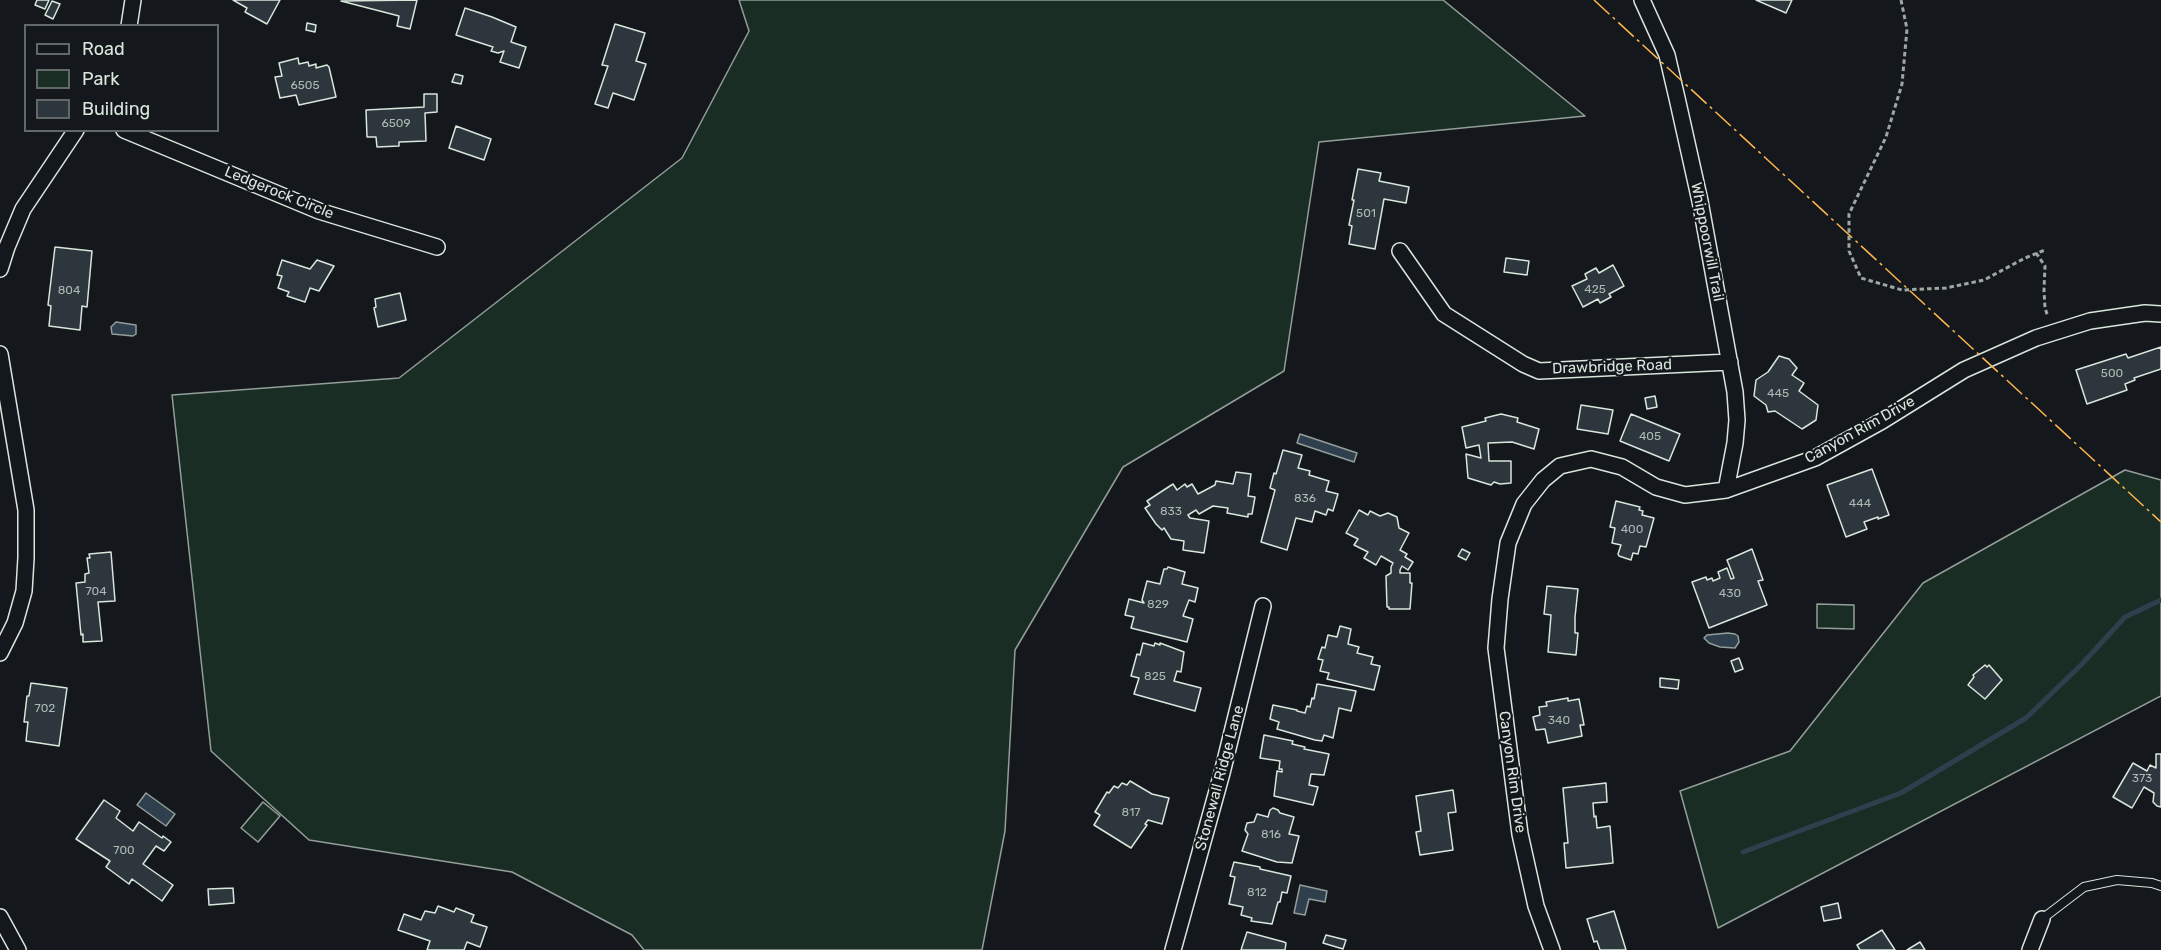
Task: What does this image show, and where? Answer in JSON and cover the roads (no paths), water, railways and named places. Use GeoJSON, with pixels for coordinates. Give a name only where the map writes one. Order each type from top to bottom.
{"type":"FeatureCollection","features":[{"type":"Feature","properties":{"kind":"street"},"geometry":{"type":"LineString","coordinates":[[129,24],[133,0]]}},
{"type":"Feature","properties":{"kind":"street","name":"Whippoorwill Trail"},"geometry":{"type":"LineString","coordinates":[[1642,0],[1667,55],[1700,201],[1736,392],[1735,443],[1726,490]]}},
{"type":"Feature","properties":{"kind":"street"},"geometry":{"type":"LineString","coordinates":[[0,269],[23,209],[75,132]]}},
{"type":"Feature","properties":{"kind":"street","name":"Ledgerock Circle"},"geometry":{"type":"LineString","coordinates":[[129,132],[319,211],[437,247]]}},
{"type":"Feature","properties":{"kind":"street","name":"Drawbridge Road"},"geometry":{"type":"LineString","coordinates":[[1400,251],[1444,315],[1523,364],[1539,370],[1730,362]]}},
{"type":"Feature","properties":{"kind":"street","name":"Canyon Rim Drive"},"geometry":{"type":"LineString","coordinates":[[1552,950],[1536,906],[1520,834],[1496,648],[1508,543],[1524,504],[1542,480],[1560,466],[1591,459],[1622,467],[1656,487],[1685,495],[1726,490],[1815,458],[1882,421],[1964,370],[2036,338],[2090,321],[2145,313],[2161,314]]}},
{"type":"Feature","properties":{"kind":"street"},"geometry":{"type":"LineString","coordinates":[[0,354],[7,445],[26,510],[24,591],[15,623],[0,653]]}},
{"type":"Feature","properties":{"kind":"street","name":"Stonewall Ridge Lane"},"geometry":{"type":"LineString","coordinates":[[1173,950],[1222,773],[1263,606]]}},
{"type":"Feature","properties":{"kind":"street"},"geometry":{"type":"LineString","coordinates":[[0,917],[18,950]]}},
{"type":"Feature","properties":{"kind":"street"},"geometry":{"type":"LineString","coordinates":[[2030,950],[2042,919]]}},
{"type":"Feature","properties":{"kind":"lane"},"geometry":{"type":"LineString","coordinates":[[2042,919],[2084,887],[2117,880],[2152,882],[2161,886]]}},
{"type":"Feature","properties":{"kind":"water"},"geometry":{"type":"Polygon","coordinates":[[[116,322],[136,325],[136,334],[133,336],[112,334],[111,327],[116,322]]]}},
{"type":"Feature","properties":{"kind":"water"},"geometry":{"type":"Polygon","coordinates":[[[1300,434],[1357,453],[1354,462],[1297,443],[1300,434]]]}},
{"type":"Feature","properties":{"kind":"water"},"geometry":{"type":"Polygon","coordinates":[[[1728,633],[1738,636],[1739,642],[1735,648],[1720,647],[1709,643],[1704,638],[1707,635],[1728,633]]]}},
{"type":"Feature","properties":{"kind":"water"},"geometry":{"type":"Polygon","coordinates":[[[146,793],[175,814],[166,826],[137,805],[146,793]]]}},
{"type":"Feature","properties":{"kind":"water"},"geometry":{"type":"Polygon","coordinates":[[[1300,885],[1327,891],[1325,902],[1309,899],[1305,915],[1294,913],[1300,885]]]}},
{"type":"Feature","properties":{"kind":"waterway"},"geometry":{"type":"LineString","coordinates":[[1743,852],[1901,793],[2026,718],[2081,665],[2125,617],[2161,600]]}}]}
